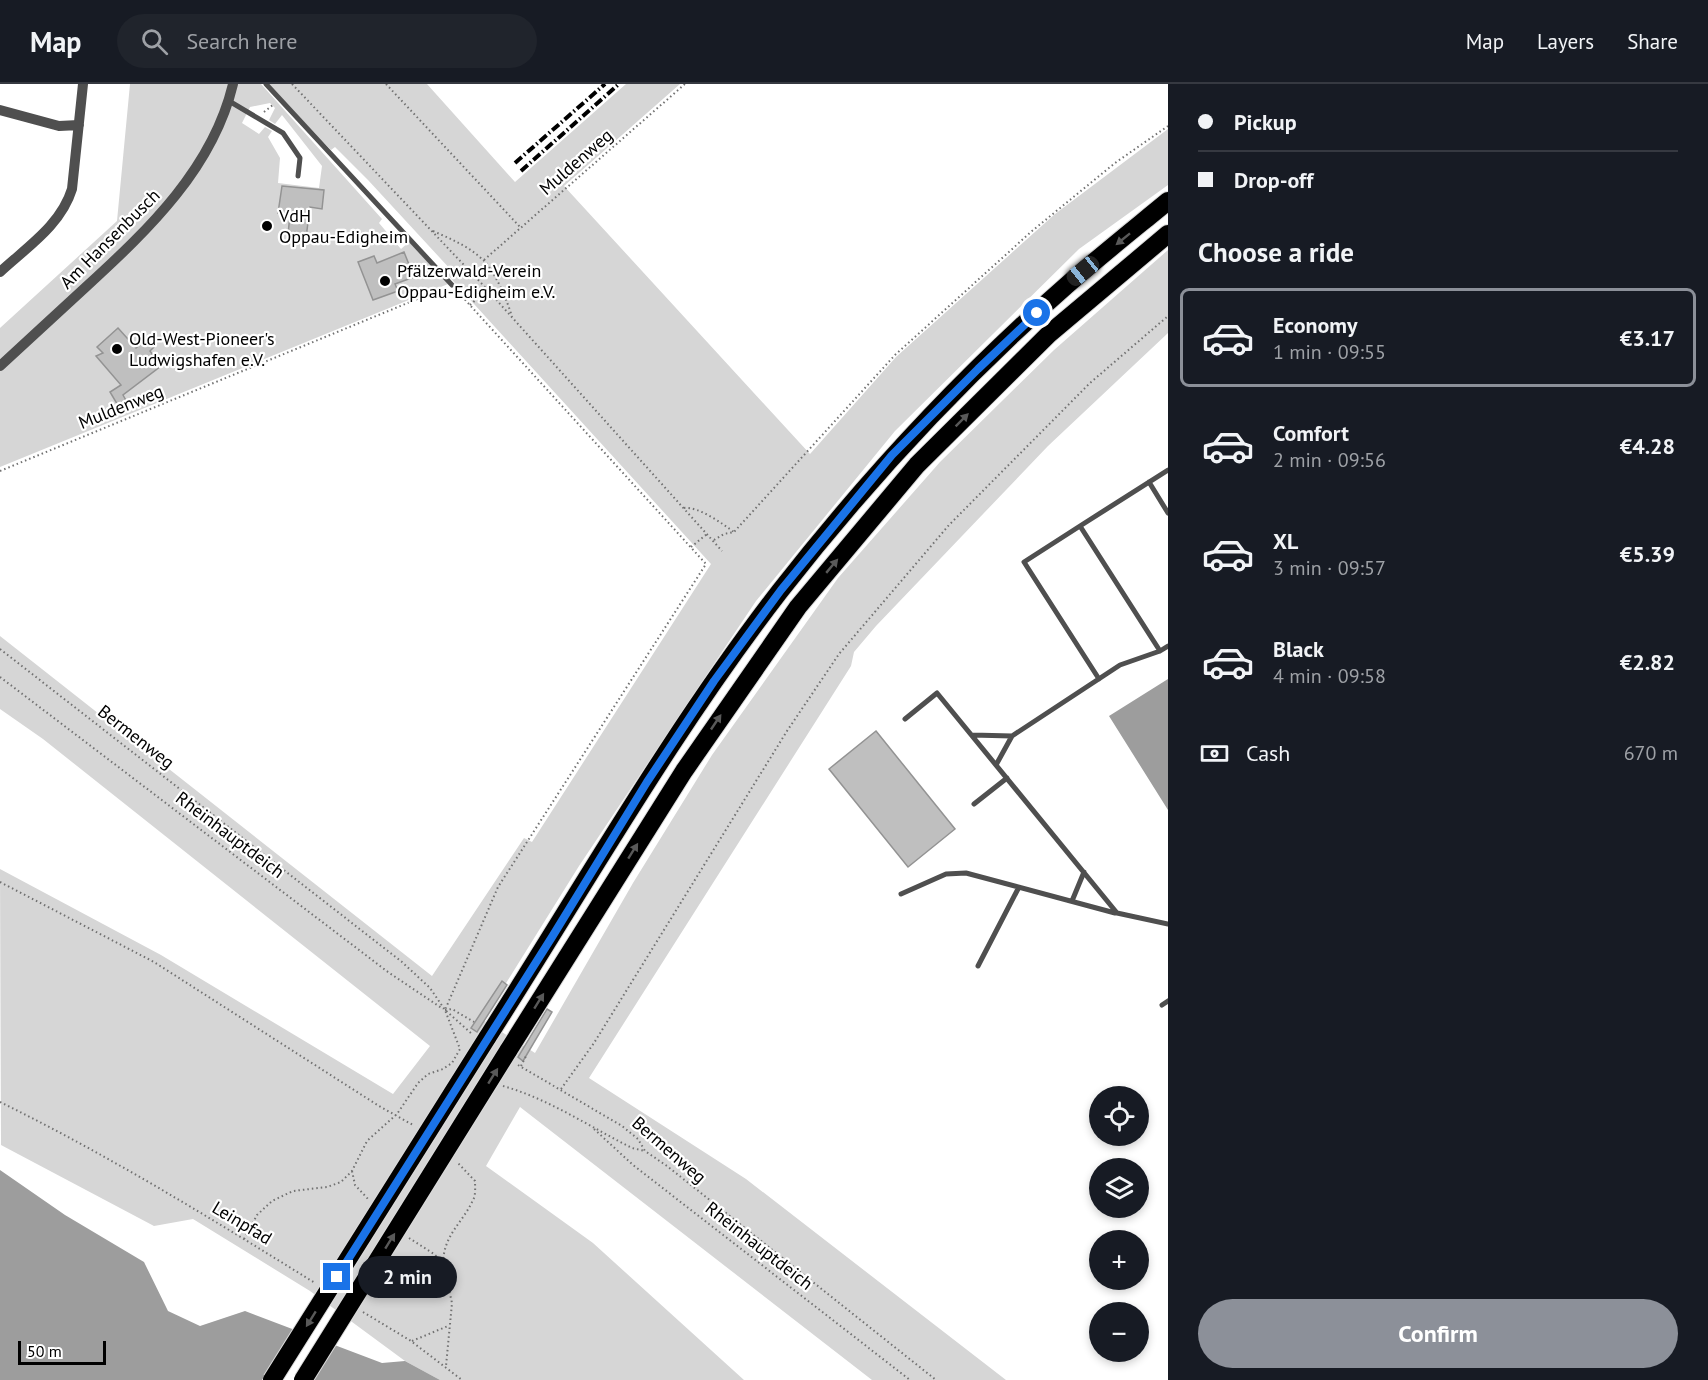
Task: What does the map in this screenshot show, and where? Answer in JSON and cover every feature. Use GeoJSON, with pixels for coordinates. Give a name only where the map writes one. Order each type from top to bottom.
{"type":"FeatureCollection","features":[{"type":"Feature","properties":{"kind":"highway"},"geometry":{"type":"LineString","coordinates":[[272,1380],[647,782],[714,681],[781,590],[892,455],[1066,285],[1168,201]]}},
{"type":"Feature","properties":{"kind":"highway"},"geometry":{"type":"LineString","coordinates":[[303,1380],[516,1061],[684,771],[798,607],[917,465],[1049,334],[1168,234]]}},
{"type":"Feature","properties":{"kind":"street"},"geometry":{"type":"LineString","coordinates":[[0,272],[56,220],[68,203],[72,189],[83,84]]}},
{"type":"Feature","properties":{"kind":"street","name":"Am Hansenbusch"},"geometry":{"type":"LineString","coordinates":[[0,366],[137,240],[171,203],[199,164],[229,101],[233,84]]}},
{"type":"Feature","properties":{"kind":"street"},"geometry":{"type":"LineString","coordinates":[[0,110],[59,126],[79,125]]}},
{"type":"Feature","properties":{"kind":"lane"},"geometry":{"type":"LineString","coordinates":[[266,84],[452,285]]}},
{"type":"Feature","properties":{"kind":"lane"},"geometry":{"type":"LineString","coordinates":[[229,101],[283,133],[300,158],[298,176]]}},
{"type":"Feature","properties":{"kind":"lane"},"geometry":{"type":"LineString","coordinates":[[1099,679],[1024,562],[1168,470]]}},
{"type":"Feature","properties":{"kind":"lane"},"geometry":{"type":"LineString","coordinates":[[1149,482],[1168,513]]}},
{"type":"Feature","properties":{"kind":"lane"},"geometry":{"type":"LineString","coordinates":[[1080,526],[1160,651]]}},
{"type":"Feature","properties":{"kind":"lane"},"geometry":{"type":"LineString","coordinates":[[996,765],[1011,736],[1120,665],[1168,646]]}},
{"type":"Feature","properties":{"kind":"lane"},"geometry":{"type":"LineString","coordinates":[[905,719],[937,693],[1117,913]]}},
{"type":"Feature","properties":{"kind":"lane"},"geometry":{"type":"LineString","coordinates":[[972,735],[1011,736]]}},
{"type":"Feature","properties":{"kind":"lane"},"geometry":{"type":"LineString","coordinates":[[974,804],[1007,778]]}},
{"type":"Feature","properties":{"kind":"lane"},"geometry":{"type":"LineString","coordinates":[[1072,901],[1084,872]]}},
{"type":"Feature","properties":{"kind":"lane"},"geometry":{"type":"LineString","coordinates":[[901,894],[946,874],[966,873],[1117,913],[1168,924]]}},
{"type":"Feature","properties":{"kind":"lane"},"geometry":{"type":"LineString","coordinates":[[978,966],[1019,887]]}},
{"type":"Feature","properties":{"kind":"lane"},"geometry":{"type":"LineString","coordinates":[[1162,1005],[1168,1001]]}},
{"type":"Feature","properties":{"kind":"path"},"geometry":{"type":"LineString","coordinates":[[292,84],[487,291],[722,551]]}},
{"type":"Feature","properties":{"kind":"path"},"geometry":{"type":"LineString","coordinates":[[386,84],[521,228]]}},
{"type":"Feature","properties":{"kind":"path","name":"Muldenweg"},"geometry":{"type":"LineString","coordinates":[[484,260],[685,84]]}},
{"type":"Feature","properties":{"kind":"path"},"geometry":{"type":"LineString","coordinates":[[258,118],[280,99]]}},
{"type":"Feature","properties":{"kind":"path"},"geometry":{"type":"LineString","coordinates":[[713,541],[724,534],[734,532],[895,355],[1032,231],[1115,163],[1168,126]]}},
{"type":"Feature","properties":{"kind":"path"},"geometry":{"type":"LineString","coordinates":[[430,230],[459,242],[484,260],[507,300],[512,319]]}},
{"type":"Feature","properties":{"kind":"path"},"geometry":{"type":"LineString","coordinates":[[445,1010],[498,887],[706,564],[452,285]]}},
{"type":"Feature","properties":{"kind":"path","name":"Muldenweg"},"geometry":{"type":"LineString","coordinates":[[0,471],[452,285]]}},
{"type":"Feature","properties":{"kind":"path"},"geometry":{"type":"LineString","coordinates":[[470,305],[487,291]]}},
{"type":"Feature","properties":{"kind":"path"},"geometry":{"type":"LineString","coordinates":[[561,1089],[594,1043],[732,819],[839,654],[949,525],[1090,383],[1168,316]]}},
{"type":"Feature","properties":{"kind":"path"},"geometry":{"type":"LineString","coordinates":[[684,508],[690,507],[722,523],[734,532]]}},
{"type":"Feature","properties":{"kind":"path"},"geometry":{"type":"LineString","coordinates":[[691,547],[707,534]]}},
{"type":"Feature","properties":{"kind":"path","name":"Bermenweg"},"geometry":{"type":"LineString","coordinates":[[0,649],[402,962],[430,988],[445,1010],[460,1048],[452,1063],[428,1074],[418,1083],[396,1114],[367,1141],[351,1171],[341,1182],[327,1187],[293,1191],[272,1201],[257,1215],[244,1239]]}},
{"type":"Feature","properties":{"kind":"path","name":"Rheinhauptdeich"},"geometry":{"type":"LineString","coordinates":[[0,677],[388,972],[445,1010],[452,1008],[474,1022]]}},
{"type":"Feature","properties":{"kind":"path"},"geometry":{"type":"LineString","coordinates":[[0,882],[154,963],[413,1125]]}},
{"type":"Feature","properties":{"kind":"path"},"geometry":{"type":"LineString","coordinates":[[516,1061],[527,1054]]}},
{"type":"Feature","properties":{"kind":"path","name":"Bermenweg"},"geometry":{"type":"LineString","coordinates":[[516,1061],[622,1126],[638,1139],[645,1151],[667,1166],[936,1380]]}},
{"type":"Feature","properties":{"kind":"path"},"geometry":{"type":"LineString","coordinates":[[520,1091],[632,1148],[645,1151]]}},
{"type":"Feature","properties":{"kind":"path","name":"Leinpfad"},"geometry":{"type":"LineString","coordinates":[[0,1102],[49,1126],[323,1287]]}},
{"type":"Feature","properties":{"kind":"path","name":"Rheinhauptdeich"},"geometry":{"type":"LineString","coordinates":[[594,1129],[633,1165],[910,1380]]}},
{"type":"Feature","properties":{"kind":"path"},"geometry":{"type":"LineString","coordinates":[[446,1366],[448,1326],[452,1303],[443,1263],[444,1250],[448,1237],[474,1198],[476,1181],[456,1161]]}},
{"type":"Feature","properties":{"kind":"path"},"geometry":{"type":"LineString","coordinates":[[434,1254],[443,1263]]}},
{"type":"Feature","properties":{"kind":"path"},"geometry":{"type":"LineString","coordinates":[[362,1311],[411,1341],[462,1380]]}},
{"type":"Feature","properties":{"kind":"path"},"geometry":{"type":"LineString","coordinates":[[411,1341],[448,1326]]}},
{"type":"Feature","properties":{"kind":"shaded area"},"geometry":{"type":"Polygon","coordinates":[[[130,84],[261,84],[382,219],[379,223],[401,249],[409,242],[448,284],[0,467],[0,328],[117,221],[130,84]],[[270,103],[250,107],[242,123],[259,134],[265,127],[272,131],[268,137],[280,158],[278,183],[319,188],[322,166],[282,115],[275,124],[269,120],[275,108],[270,103]]]}},
{"type":"Feature","properties":{"kind":"shaded area"},"geometry":{"type":"Polygon","coordinates":[[[268,84],[427,84],[515,182],[626,84],[680,84],[564,186],[810,454],[896,357],[1055,214],[1168,129],[1168,185],[1079,249],[895,431],[756,601],[579,866],[483,1020],[535,1053],[633,883],[712,755],[838,578],[940,462],[1054,350],[1168,250],[1168,333],[1048,446],[876,626],[854,652],[851,666],[589,1078],[746,1179],[1006,1380],[872,1380],[520,1107],[486,1166],[593,1243],[744,1380],[440,1380],[405,1361],[310,1291],[193,1219],[154,1226],[1,1145],[0,869],[161,955],[393,1094],[430,1046],[43,739],[0,709],[0,636],[432,976],[524,838],[532,842],[711,564],[454,282],[448,275],[452,271],[368,180],[335,147],[331,150],[268,84]]]}},
{"type":"Feature","properties":{"kind":"shaded area"},"geometry":{"type":"Polygon","coordinates":[[[1168,679],[1168,810],[1109,716],[1168,679]]]}},
{"type":"Feature","properties":{"kind":"shaded area"},"geometry":{"type":"Polygon","coordinates":[[[0,1170],[65,1215],[144,1262],[168,1311],[200,1326],[245,1311],[382,1363],[405,1361],[440,1380],[0,1380],[0,1170]]]}},
{"type":"Feature","properties":{"kind":"pier"},"geometry":{"type":"Polygon","coordinates":[[[296,1327],[336,1342],[313,1380],[262,1380],[296,1327]]]}},
{"type":"Feature","properties":{"kind":"building"},"geometry":{"type":"Polygon","coordinates":[[[282,186],[324,190],[322,209],[310,207],[306,238],[288,235],[290,214],[278,213],[282,186]]]}},
{"type":"Feature","properties":{"kind":"building","name":"Pfälzerwald-Verein Oppau-Edigheim e.V."},"geometry":{"type":"Polygon","coordinates":[[[404,252],[414,277],[395,284],[398,291],[373,300],[358,262],[374,256],[377,263],[404,252]]]}},
{"type":"Feature","properties":{"kind":"building"},"geometry":{"type":"Polygon","coordinates":[[[118,328],[136,348],[148,338],[155,346],[150,351],[161,366],[123,395],[131,409],[123,414],[110,392],[121,385],[96,356],[103,353],[97,347],[118,328]]]}},
{"type":"Feature","properties":{"kind":"building"},"geometry":{"type":"Polygon","coordinates":[[[876,731],[955,829],[908,867],[829,769],[876,731]]]}},
{"type":"Feature","properties":{"kind":"building"},"geometry":{"type":"Polygon","coordinates":[[[502,981],[507,985],[477,1032],[471,1028],[502,981]]]}},
{"type":"Feature","properties":{"kind":"building"},"geometry":{"type":"Polygon","coordinates":[[[547,1009],[552,1012],[523,1061],[518,1057],[547,1009]]]}},
{"type":"Feature","properties":{"kind":"railway"},"geometry":{"type":"LineString","coordinates":[[515,163],[605,84]]}},
{"type":"Feature","properties":{"kind":"railway"},"geometry":{"type":"LineString","coordinates":[[521,171],[619,84]]}},
{"type":"Feature","properties":{"kind":"place","name":"VdH Oppau-Edigheim"},"geometry":{"type":"Point","coordinates":[267,226]}},
{"type":"Feature","properties":{"kind":"place","name":"Pfälzerwald-Verein Oppau-Edigheim e.V."},"geometry":{"type":"Point","coordinates":[385,281]}},
{"type":"Feature","properties":{"kind":"place","name":"Old-West-Pioneer's Ludwigshafen e.V."},"geometry":{"type":"Point","coordinates":[117,349]}},
{"type":"Feature","properties":{"kind":"route"},"geometry":{"type":"LineString","coordinates":[[337,1277],[647,782],[714,681],[781,590],[892,455],[1037,313]]}}]}
